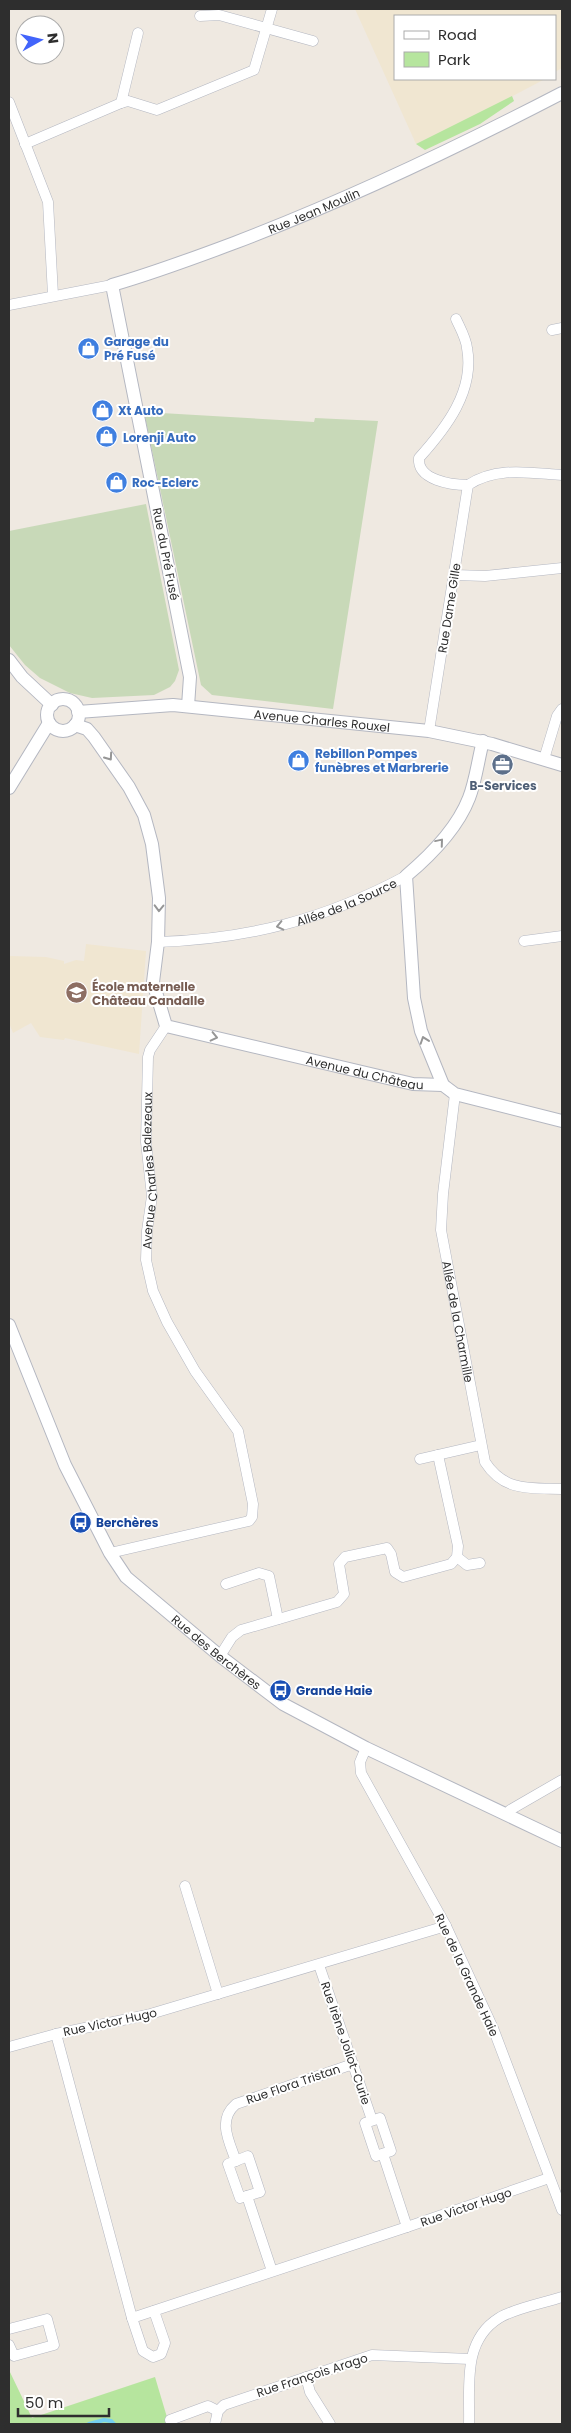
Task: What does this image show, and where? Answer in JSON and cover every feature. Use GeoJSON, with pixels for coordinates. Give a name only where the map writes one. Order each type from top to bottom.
{"type":"FeatureCollection","features":[{"type":"Feature","properties":{"kind":"street"},"geometry":{"type":"LineString","coordinates":[[25,144],[121,103],[128,101],[157,110],[254,70],[272,9]]}},
{"type":"Feature","properties":{"kind":"street"},"geometry":{"type":"LineString","coordinates":[[200,16],[219,15],[313,41]]}},
{"type":"Feature","properties":{"kind":"street"},"geometry":{"type":"LineString","coordinates":[[121,103],[138,34]]}},
{"type":"Feature","properties":{"kind":"street","name":"Rue Jean Moulin"},"geometry":{"type":"LineString","coordinates":[[9,306],[53,295],[112,285],[174,266],[320,209],[472,139],[562,93]]}},
{"type":"Feature","properties":{"kind":"street"},"geometry":{"type":"LineString","coordinates":[[9,102],[48,202],[53,295]]}},
{"type":"Feature","properties":{"kind":"street","name":"Rue du Pré Fusé"},"geometry":{"type":"LineString","coordinates":[[112,285],[190,677],[188,706]]}},
{"type":"Feature","properties":{"kind":"street"},"geometry":{"type":"LineString","coordinates":[[456,319],[468,347],[467,370],[463,392],[448,422],[419,461],[423,471],[437,480],[458,485],[468,485],[478,479],[505,472],[562,475]]}},
{"type":"Feature","properties":{"kind":"street","name":"Rue Dame Gille"},"geometry":{"type":"LineString","coordinates":[[430,732],[468,485]]}},
{"type":"Feature","properties":{"kind":"street"},"geometry":{"type":"LineString","coordinates":[[455,575],[485,576],[562,568]]}},
{"type":"Feature","properties":{"kind":"street"},"geometry":{"type":"LineString","coordinates":[[9,660],[22,677],[52,705]]}},
{"type":"Feature","properties":{"kind":"street"},"geometry":{"type":"LineString","coordinates":[[9,788],[49,723],[47,713],[52,705],[65,700],[74,704],[78,712],[75,725],[67,731],[61,731],[49,723]]}},
{"type":"Feature","properties":{"kind":"street","name":"Avenue Charles Rouxel"},"geometry":{"type":"LineString","coordinates":[[78,712],[151,706],[188,706],[430,732],[483,742],[562,765]]}},
{"type":"Feature","properties":{"kind":"street"},"geometry":{"type":"LineString","coordinates":[[544,759],[557,716],[562,709]]}},
{"type":"Feature","properties":{"kind":"street"},"geometry":{"type":"LineString","coordinates":[[75,725],[88,729],[129,787],[144,815],[157,873],[158,942],[154,982],[166,1026]]}},
{"type":"Feature","properties":{"kind":"street","name":"Allée de la Source"},"geometry":{"type":"LineString","coordinates":[[158,942],[220,938],[300,921],[366,898],[406,876],[426,858],[462,813],[474,780],[483,742]]}},
{"type":"Feature","properties":{"kind":"street"},"geometry":{"type":"LineString","coordinates":[[406,876],[414,998],[421,1031],[443,1085]]}},
{"type":"Feature","properties":{"kind":"street"},"geometry":{"type":"LineString","coordinates":[[524,941],[562,936]]}},
{"type":"Feature","properties":{"kind":"street","name":"Avenue du Château"},"geometry":{"type":"LineString","coordinates":[[166,1026],[413,1084],[443,1085],[455,1094],[562,1121]]}},
{"type":"Feature","properties":{"kind":"street","name":"Avenue Charles Balezeaux"},"geometry":{"type":"LineString","coordinates":[[115,1552],[249,1521],[253,1510],[238,1431],[195,1371],[167,1322],[153,1291],[146,1260],[147,1231],[152,1196],[146,1142],[148,1057],[150,1050],[166,1026]]}},
{"type":"Feature","properties":{"kind":"street","name":"Allée de la Charmille"},"geometry":{"type":"LineString","coordinates":[[455,1094],[443,1194],[441,1230],[485,1462],[493,1475],[504,1482],[517,1486],[562,1489]]}},
{"type":"Feature","properties":{"kind":"street","name":"Rue des Berchères"},"geometry":{"type":"LineString","coordinates":[[9,1325],[54,1441],[115,1552],[126,1577],[220,1656],[283,1704],[366,1748],[562,1841]]}},
{"type":"Feature","properties":{"kind":"street"},"geometry":{"type":"LineString","coordinates":[[420,1459],[481,1445]]}},
{"type":"Feature","properties":{"kind":"street"},"geometry":{"type":"LineString","coordinates":[[220,1656],[232,1637],[241,1630],[337,1602],[344,1594],[339,1564],[345,1557],[388,1548],[395,1572],[403,1577],[451,1564],[457,1558],[458,1546],[438,1455]]}},
{"type":"Feature","properties":{"kind":"street"},"geometry":{"type":"LineString","coordinates":[[457,1558],[467,1565],[480,1563]]}},
{"type":"Feature","properties":{"kind":"street"},"geometry":{"type":"LineString","coordinates":[[226,1584],[259,1573],[269,1576],[278,1619]]}},
{"type":"Feature","properties":{"kind":"street","name":"Rue de la Grande Haie"},"geometry":{"type":"LineString","coordinates":[[366,1748],[360,1762],[361,1773],[446,1926],[493,2028],[562,2210]]}},
{"type":"Feature","properties":{"kind":"street"},"geometry":{"type":"LineString","coordinates":[[508,1814],[510,1810],[562,1780]]}},
{"type":"Feature","properties":{"kind":"street"},"geometry":{"type":"LineString","coordinates":[[185,1886],[218,1994]]}},
{"type":"Feature","properties":{"kind":"street","name":"Rue Victor Hugo"},"geometry":{"type":"LineString","coordinates":[[154,2311],[165,2343],[160,2354],[153,2356],[143,2351],[132,2318],[56,2034],[147,2015],[446,1926]]}},
{"type":"Feature","properties":{"kind":"street","name":"Rue Irène Joliot-Curie"},"geometry":{"type":"LineString","coordinates":[[319,1965],[372,2120]]}},
{"type":"Feature","properties":{"kind":"street"},"geometry":{"type":"LineString","coordinates":[[9,2047],[56,2034]]}},
{"type":"Feature","properties":{"kind":"street","name":"Rue Flora Tristan"},"geometry":{"type":"LineString","coordinates":[[272,2271],[247,2196],[240,2198],[228,2164],[236,2161],[224,2122],[228,2111],[236,2104],[353,2064]]}},
{"type":"Feature","properties":{"kind":"street","name":"Rue Irène Joliot-Curie"},"geometry":{"type":"LineString","coordinates":[[380,2118],[391,2151],[376,2156],[365,2123],[372,2120],[380,2118]]}},
{"type":"Feature","properties":{"kind":"street","name":"Rue Irène Joliot-Curie"},"geometry":{"type":"LineString","coordinates":[[383,2154],[407,2228]]}},
{"type":"Feature","properties":{"kind":"street"},"geometry":{"type":"LineString","coordinates":[[236,2161],[248,2156],[260,2192],[247,2196]]}},
{"type":"Feature","properties":{"kind":"street","name":"Rue Victor Hugo"},"geometry":{"type":"LineString","coordinates":[[132,2318],[407,2228],[549,2178]]}},
{"type":"Feature","properties":{"kind":"street"},"geometry":{"type":"LineString","coordinates":[[469,2424],[470,2359],[477,2340],[488,2327],[501,2317],[562,2297]]}},
{"type":"Feature","properties":{"kind":"street"},"geometry":{"type":"LineString","coordinates":[[9,2329],[47,2319],[54,2346],[14,2356],[9,2345]]}},
{"type":"Feature","properties":{"kind":"street","name":"Rue François Arago"},"geometry":{"type":"LineString","coordinates":[[170,2420],[208,2406],[218,2411],[224,2405],[372,2355],[470,2359]]}},
{"type":"Feature","properties":{"kind":"street"},"geometry":{"type":"LineString","coordinates":[[306,2377],[310,2392],[330,2424]]}},
{"type":"Feature","properties":{"kind":"street"},"geometry":{"type":"LineString","coordinates":[[215,2424],[218,2411]]}},
{"type":"Feature","properties":{"kind":"shaded area"},"geometry":{"type":"Polygon","coordinates":[[[355,9],[562,9],[562,68],[556,71],[556,15],[394,15],[394,80],[543,80],[467,120],[416,144],[355,9]]]}},
{"type":"Feature","properties":{"kind":"shaded area","name":"École maternelle Château Candalle"},"geometry":{"type":"Polygon","coordinates":[[[86,944],[146,951],[139,1054],[65,1038],[64,1040],[40,1037],[31,1023],[13,1033],[9,1023],[9,956],[46,957],[64,961],[64,964],[76,960],[84,961],[86,944]]]}},
{"type":"Feature","properties":{"kind":"green space"},"geometry":{"type":"Polygon","coordinates":[[[512,96],[514,101],[480,124],[425,150],[416,144],[512,96]]]}},
{"type":"Feature","properties":{"kind":"green space"},"geometry":{"type":"Polygon","coordinates":[[[144,412],[314,422],[315,418],[378,421],[333,709],[212,695],[201,685],[144,412]]]}},
{"type":"Feature","properties":{"kind":"green space"},"geometry":{"type":"Polygon","coordinates":[[[146,504],[179,670],[175,681],[170,687],[154,695],[92,698],[70,693],[40,678],[25,665],[9,645],[9,531],[146,504]]]}},
{"type":"Feature","properties":{"kind":"green space"},"geometry":{"type":"Polygon","coordinates":[[[9,2370],[32,2418],[155,2377],[169,2424],[9,2424],[9,2370]]]}},
{"type":"Feature","properties":{"kind":"waterway"},"geometry":{"type":"LineString","coordinates":[[89,2424],[104,2420],[111,2421],[114,2424]]}},
{"type":"Feature","properties":{"kind":"place","name":"Garage du Pré Fusé"},"geometry":{"type":"Point","coordinates":[88,348]}},
{"type":"Feature","properties":{"kind":"place","name":"Xt Auto"},"geometry":{"type":"Point","coordinates":[102,410]}},
{"type":"Feature","properties":{"kind":"place","name":"Lorenji Auto"},"geometry":{"type":"Point","coordinates":[107,437]}},
{"type":"Feature","properties":{"kind":"place","name":"Roc-Eclerc"},"geometry":{"type":"Point","coordinates":[116,482]}},
{"type":"Feature","properties":{"kind":"place","name":"Rebillon Pompes funèbres et Marbrerie"},"geometry":{"type":"Point","coordinates":[299,760]}},
{"type":"Feature","properties":{"kind":"place","name":"B-Services"},"geometry":{"type":"Point","coordinates":[503,764]}},
{"type":"Feature","properties":{"kind":"place","name":"École maternelle Château Candalle"},"geometry":{"type":"Point","coordinates":[76,993]}},
{"type":"Feature","properties":{"kind":"place","name":"Berchères"},"geometry":{"type":"Point","coordinates":[80,1522]}},
{"type":"Feature","properties":{"kind":"place","name":"Grande Haie"},"geometry":{"type":"Point","coordinates":[280,1690]}}]}
